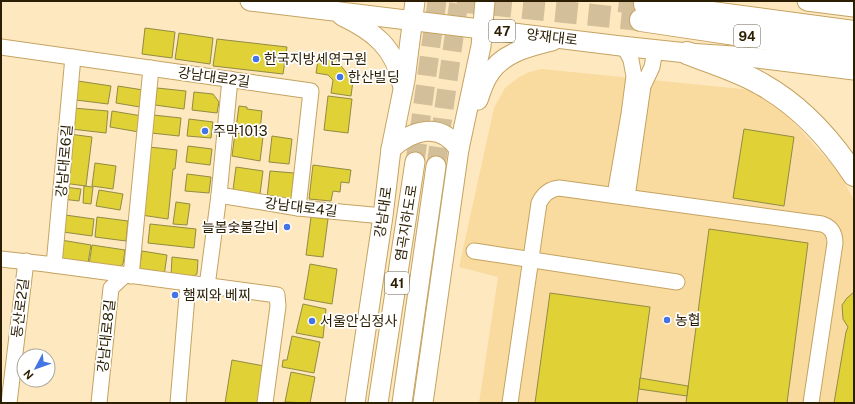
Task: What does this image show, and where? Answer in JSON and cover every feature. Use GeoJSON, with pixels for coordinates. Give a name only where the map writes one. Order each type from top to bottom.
{"type":"FeatureCollection","features":[{"type":"Feature","properties":{"kind":"highway","name":"94"},"geometry":{"type":"LineString","coordinates":[[854,32],[643,12],[854,52]]}},
{"type":"Feature","properties":{"kind":"highway"},"geometry":{"type":"LineString","coordinates":[[687,53],[763,84],[781,97],[818,129],[854,175]]}},
{"type":"Feature","properties":{"kind":"main road","name":"양재대로"},"geometry":{"type":"LineString","coordinates":[[250,1],[621,46],[687,53],[749,57],[854,70]]}},
{"type":"Feature","properties":{"kind":"main road"},"geometry":{"type":"LineString","coordinates":[[327,10],[336,7],[345,1]]}},
{"type":"Feature","properties":{"kind":"main road","name":"강남대로"},"geometry":{"type":"LineString","coordinates":[[355,403],[383,216],[391,149],[403,88],[415,1]]}},
{"type":"Feature","properties":{"kind":"main road"},"geometry":{"type":"LineString","coordinates":[[423,403],[459,149],[481,46],[485,1]]}},
{"type":"Feature","properties":{"kind":"main road"},"geometry":{"type":"LineString","coordinates":[[807,1],[854,7]]}},
{"type":"Feature","properties":{"kind":"main road"},"geometry":{"type":"LineString","coordinates":[[327,10],[359,25],[381,41],[390,52],[396,63],[403,88]]}},
{"type":"Feature","properties":{"kind":"main road"},"geometry":{"type":"LineString","coordinates":[[459,149],[483,85],[497,64],[514,53],[567,38],[591,42]]}},
{"type":"Feature","properties":{"kind":"main road"},"geometry":{"type":"LineString","coordinates":[[391,149],[411,135],[425,131],[436,132],[445,136],[459,149]]}},
{"type":"Feature","properties":{"kind":"main road","name":"염곡지하도로"},"geometry":{"type":"LineString","coordinates":[[378,403],[415,162]]}},
{"type":"Feature","properties":{"kind":"main road","name":"염곡지하도로"},"geometry":{"type":"LineString","coordinates":[[402,403],[436,166]]}},
{"type":"Feature","properties":{"kind":"street"},"geometry":{"type":"LineString","coordinates":[[621,46],[627,52],[631,60],[634,76],[621,196]]}},
{"type":"Feature","properties":{"kind":"street","name":"강남대로2길"},"geometry":{"type":"LineString","coordinates":[[1,47],[311,91],[298,208]]}},
{"type":"Feature","properties":{"kind":"street"},"geometry":{"type":"LineString","coordinates":[[621,196],[643,86],[652,66],[654,56],[659,49]]}},
{"type":"Feature","properties":{"kind":"street","name":"강남대로6길"},"geometry":{"type":"LineString","coordinates":[[54,265],[73,57]]}},
{"type":"Feature","properties":{"kind":"street"},"geometry":{"type":"LineString","coordinates":[[128,275],[151,68]]}},
{"type":"Feature","properties":{"kind":"street"},"geometry":{"type":"LineString","coordinates":[[207,286],[219,195],[230,79]]}},
{"type":"Feature","properties":{"kind":"street"},"geometry":{"type":"LineString","coordinates":[[510,403],[539,202],[546,193],[559,188],[828,226],[832,230],[835,243],[811,403]]}},
{"type":"Feature","properties":{"kind":"street","name":"강남대로4길"},"geometry":{"type":"LineString","coordinates":[[219,195],[298,208],[383,216]]}},
{"type":"Feature","properties":{"kind":"street"},"geometry":{"type":"LineString","coordinates":[[474,251],[677,282]]}},
{"type":"Feature","properties":{"kind":"street"},"geometry":{"type":"LineString","coordinates":[[1,259],[26,261],[277,295],[278,306],[265,403]]}},
{"type":"Feature","properties":{"kind":"street","name":"동산로2길"},"geometry":{"type":"LineString","coordinates":[[9,403],[26,261]]}},
{"type":"Feature","properties":{"kind":"street","name":"강남대로8길"},"geometry":{"type":"LineString","coordinates":[[99,403],[110,288],[128,275]]}},
{"type":"Feature","properties":{"kind":"street"},"geometry":{"type":"LineString","coordinates":[[178,403],[188,284]]}},
{"type":"Feature","properties":{"kind":"shaded area"},"geometry":{"type":"Polygon","coordinates":[[[542,69],[762,91],[775,102],[839,172],[854,200],[854,403],[479,403],[498,277],[459,267],[494,108],[505,88],[519,77],[529,72],[542,69]]]}},
{"type":"Feature","properties":{"kind":"building"},"geometry":{"type":"Polygon","coordinates":[[[145,28],[175,32],[172,58],[142,54],[145,28]]]}},
{"type":"Feature","properties":{"kind":"building"},"geometry":{"type":"Polygon","coordinates":[[[179,33],[213,38],[210,64],[175,59],[179,33]]]}},
{"type":"Feature","properties":{"kind":"building"},"geometry":{"type":"Polygon","coordinates":[[[217,39],[287,47],[283,74],[213,66],[217,39]]]}},
{"type":"Feature","properties":{"kind":"building","name":"한산빌딩"},"geometry":{"type":"Polygon","coordinates":[[[319,54],[333,56],[353,81],[351,96],[331,93],[333,80],[328,75],[316,73],[319,54]]]}},
{"type":"Feature","properties":{"kind":"building"},"geometry":{"type":"Polygon","coordinates":[[[78,81],[111,86],[108,104],[76,100],[78,81]]]}},
{"type":"Feature","properties":{"kind":"building"},"geometry":{"type":"Polygon","coordinates":[[[118,86],[143,90],[140,107],[116,103],[118,86]]]}},
{"type":"Feature","properties":{"kind":"building"},"geometry":{"type":"Polygon","coordinates":[[[157,88],[186,91],[184,109],[155,105],[157,88]]]}},
{"type":"Feature","properties":{"kind":"building"},"geometry":{"type":"Polygon","coordinates":[[[194,92],[213,94],[219,102],[217,113],[192,110],[194,92]]]}},
{"type":"Feature","properties":{"kind":"building"},"geometry":{"type":"Polygon","coordinates":[[[328,96],[352,99],[348,133],[324,130],[328,96]]]}},
{"type":"Feature","properties":{"kind":"building"},"geometry":{"type":"Polygon","coordinates":[[[239,106],[247,107],[247,109],[262,111],[260,131],[236,128],[239,106]]]}},
{"type":"Feature","properties":{"kind":"building"},"geometry":{"type":"Polygon","coordinates":[[[73,108],[108,111],[106,133],[71,129],[73,108]]]}},
{"type":"Feature","properties":{"kind":"building"},"geometry":{"type":"Polygon","coordinates":[[[112,111],[142,116],[139,132],[110,127],[112,111]]]}},
{"type":"Feature","properties":{"kind":"building"},"geometry":{"type":"Polygon","coordinates":[[[153,115],[181,118],[179,136],[151,133],[153,115]]]}},
{"type":"Feature","properties":{"kind":"building"},"geometry":{"type":"Polygon","coordinates":[[[189,119],[213,122],[211,138],[187,136],[189,119]]]}},
{"type":"Feature","properties":{"kind":"building"},"geometry":{"type":"Polygon","coordinates":[[[744,129],[794,137],[784,206],[733,198],[744,129]]]}},
{"type":"Feature","properties":{"kind":"building"},"geometry":{"type":"Polygon","coordinates":[[[235,133],[263,137],[260,161],[232,156],[235,133]]]}},
{"type":"Feature","properties":{"kind":"building"},"geometry":{"type":"Polygon","coordinates":[[[69,134],[92,137],[86,186],[63,183],[69,134]]]}},
{"type":"Feature","properties":{"kind":"building"},"geometry":{"type":"Polygon","coordinates":[[[272,136],[292,139],[289,164],[269,162],[272,136]]]}},
{"type":"Feature","properties":{"kind":"building"},"geometry":{"type":"Polygon","coordinates":[[[188,146],[212,149],[210,165],[186,162],[188,146]]]}},
{"type":"Feature","properties":{"kind":"building"},"geometry":{"type":"Polygon","coordinates":[[[149,147],[177,150],[175,169],[173,169],[168,219],[141,215],[149,147]]]}},
{"type":"Feature","properties":{"kind":"building"},"geometry":{"type":"Polygon","coordinates":[[[95,163],[116,166],[113,189],[92,186],[95,163]]]}},
{"type":"Feature","properties":{"kind":"building"},"geometry":{"type":"Polygon","coordinates":[[[313,165],[351,170],[349,183],[341,182],[340,192],[333,191],[331,201],[309,199],[313,165]]]}},
{"type":"Feature","properties":{"kind":"building"},"geometry":{"type":"Polygon","coordinates":[[[236,167],[263,171],[260,194],[233,190],[236,167]]]}},
{"type":"Feature","properties":{"kind":"building"},"geometry":{"type":"Polygon","coordinates":[[[270,171],[294,173],[291,201],[267,198],[270,171]]]}},
{"type":"Feature","properties":{"kind":"building"},"geometry":{"type":"Polygon","coordinates":[[[187,174],[211,177],[209,193],[185,191],[187,174]]]}},
{"type":"Feature","properties":{"kind":"building"},"geometry":{"type":"Polygon","coordinates":[[[84,186],[93,187],[91,204],[83,203],[84,186]]]}},
{"type":"Feature","properties":{"kind":"building"},"geometry":{"type":"Polygon","coordinates":[[[64,187],[81,189],[79,201],[62,199],[64,187]]]}},
{"type":"Feature","properties":{"kind":"building"},"geometry":{"type":"Polygon","coordinates":[[[99,190],[123,194],[120,210],[96,206],[99,190]]]}},
{"type":"Feature","properties":{"kind":"building"},"geometry":{"type":"Polygon","coordinates":[[[176,202],[190,204],[187,225],[173,224],[176,202]]]}},
{"type":"Feature","properties":{"kind":"building"},"geometry":{"type":"Polygon","coordinates":[[[65,215],[94,219],[92,236],[63,232],[65,215]]]}},
{"type":"Feature","properties":{"kind":"building"},"geometry":{"type":"Polygon","coordinates":[[[97,217],[128,221],[126,241],[95,237],[97,217]]]}},
{"type":"Feature","properties":{"kind":"building"},"geometry":{"type":"Polygon","coordinates":[[[311,217],[328,219],[323,257],[306,255],[311,217]]]}},
{"type":"Feature","properties":{"kind":"building"},"geometry":{"type":"Polygon","coordinates":[[[150,224],[196,229],[194,248],[148,243],[150,224]]]}},
{"type":"Feature","properties":{"kind":"building"},"geometry":{"type":"Polygon","coordinates":[[[709,229],[808,243],[787,403],[686,403],[709,229]]]}},
{"type":"Feature","properties":{"kind":"building"},"geometry":{"type":"Polygon","coordinates":[[[61,240],[91,245],[88,263],[58,259],[61,240]]]}},
{"type":"Feature","properties":{"kind":"building"},"geometry":{"type":"Polygon","coordinates":[[[92,245],[125,250],[123,264],[117,269],[89,265],[92,245]]]}},
{"type":"Feature","properties":{"kind":"building"},"geometry":{"type":"Polygon","coordinates":[[[142,251],[167,255],[164,276],[139,272],[142,251]]]}},
{"type":"Feature","properties":{"kind":"building"},"geometry":{"type":"Polygon","coordinates":[[[172,257],[198,260],[197,274],[190,278],[171,276],[172,257]]]}},
{"type":"Feature","properties":{"kind":"building"},"geometry":{"type":"Polygon","coordinates":[[[310,264],[337,269],[332,304],[304,299],[310,264]]]}},
{"type":"Feature","properties":{"kind":"building"},"geometry":{"type":"Polygon","coordinates":[[[854,292],[854,403],[834,403],[848,327],[843,319],[842,305],[854,292]]]}},
{"type":"Feature","properties":{"kind":"building"},"geometry":{"type":"Polygon","coordinates":[[[550,293],[650,307],[637,403],[535,403],[550,293]]]}},
{"type":"Feature","properties":{"kind":"building","name":"서울안심정사"},"geometry":{"type":"Polygon","coordinates":[[[303,304],[326,309],[323,338],[296,333],[303,304]]]}},
{"type":"Feature","properties":{"kind":"building"},"geometry":{"type":"Polygon","coordinates":[[[292,336],[320,342],[314,373],[282,367],[283,360],[287,360],[292,336]]]}},
{"type":"Feature","properties":{"kind":"building"},"geometry":{"type":"Polygon","coordinates":[[[232,360],[264,366],[258,403],[225,403],[232,360]]]}},
{"type":"Feature","properties":{"kind":"building"},"geometry":{"type":"Polygon","coordinates":[[[291,372],[315,377],[310,403],[285,402],[291,372]]]}},
{"type":"Feature","properties":{"kind":"building"},"geometry":{"type":"Polygon","coordinates":[[[640,378],[688,386],[687,396],[639,389],[640,378]]]}},
{"type":"Feature","properties":{"kind":"tunnel"},"geometry":{"type":"LineString","coordinates":[[415,162],[437,1]]}},
{"type":"Feature","properties":{"kind":"tunnel"},"geometry":{"type":"LineString","coordinates":[[457,1],[641,20]]}},
{"type":"Feature","properties":{"kind":"tunnel"},"geometry":{"type":"LineString","coordinates":[[436,166],[459,1]]}},
{"type":"Feature","properties":{"kind":"tunnel"},"geometry":{"type":"LineString","coordinates":[[619,1],[645,4]]}},
{"type":"Feature","properties":{"kind":"place","name":"한국지방세연구원"},"geometry":{"type":"Point","coordinates":[256,59]}},
{"type":"Feature","properties":{"kind":"place","name":"한산빌딩"},"geometry":{"type":"Point","coordinates":[340,77]}},
{"type":"Feature","properties":{"kind":"place","name":"주막1013"},"geometry":{"type":"Point","coordinates":[205,131]}},
{"type":"Feature","properties":{"kind":"place","name":"늘봄숯불갈비"},"geometry":{"type":"Point","coordinates":[287,227]}},
{"type":"Feature","properties":{"kind":"place","name":"햄찌와 베찌"},"geometry":{"type":"Point","coordinates":[175,295]}},
{"type":"Feature","properties":{"kind":"place","name":"농협"},"geometry":{"type":"Point","coordinates":[667,320]}},
{"type":"Feature","properties":{"kind":"place","name":"서울안심정사"},"geometry":{"type":"Point","coordinates":[312,321]}}]}
